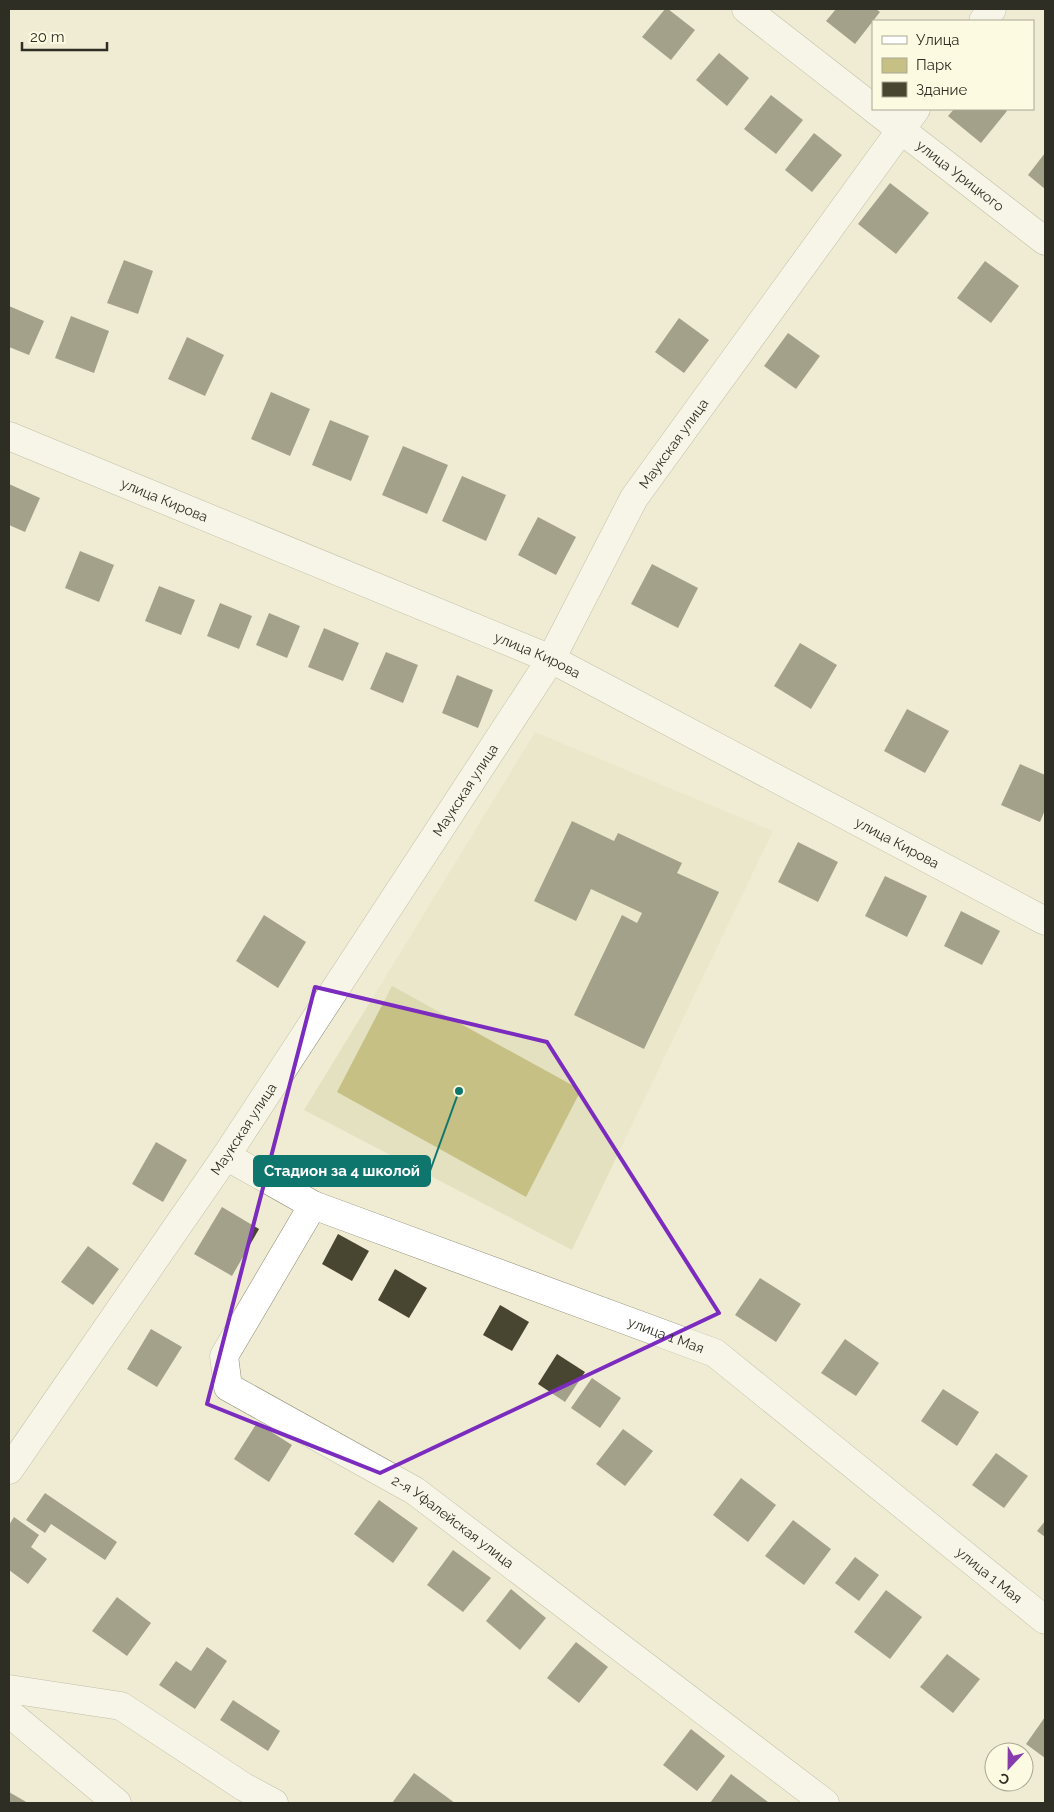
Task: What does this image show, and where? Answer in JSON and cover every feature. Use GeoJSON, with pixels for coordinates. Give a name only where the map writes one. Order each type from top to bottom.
{"type":"FeatureCollection","features":[{"type":"Feature","properties":{"kind":"street","name":"улица Урицкого"},"geometry":{"type":"LineString","coordinates":[[746,9],[872,107]]}},
{"type":"Feature","properties":{"kind":"street"},"geometry":{"type":"LineString","coordinates":[[984,20],[992,9]]}},
{"type":"Feature","properties":{"kind":"street","name":"улица Урицкого"},"geometry":{"type":"LineString","coordinates":[[879,110],[908,119],[1045,242]]}},
{"type":"Feature","properties":{"kind":"street","name":"Маукская улица"},"geometry":{"type":"LineString","coordinates":[[9,1470],[226,1156],[551,659],[634,498],[908,119]]}},
{"type":"Feature","properties":{"kind":"street","name":"улица Кирова"},"geometry":{"type":"LineString","coordinates":[[9,436],[551,659],[1045,921]]}},
{"type":"Feature","properties":{"kind":"street","name":"улица 1 Мая"},"geometry":{"type":"LineString","coordinates":[[226,1156],[312,1206],[715,1353],[1045,1620]]}},
{"type":"Feature","properties":{"kind":"street","name":"2-я Уфалейская улица"},"geometry":{"type":"LineString","coordinates":[[312,1206],[224,1356],[228,1387],[415,1491],[825,1803]]}},
{"type":"Feature","properties":{"kind":"street"},"geometry":{"type":"LineString","coordinates":[[9,1688],[121,1706],[244,1788],[274,1803]]}},
{"type":"Feature","properties":{"kind":"street"},"geometry":{"type":"LineString","coordinates":[[9,1713],[117,1803]]}},
{"type":"Feature","properties":{"kind":"highlighted area"},"geometry":{"type":"Polygon","coordinates":[[[315,987],[547,1042],[719,1313],[380,1473],[207,1404],[315,987]]]}},
{"type":"Feature","properties":{"kind":"shaded area"},"geometry":{"type":"Polygon","coordinates":[[[535,732],[773,831],[572,1250],[304,1110],[535,732]]]}},
{"type":"Feature","properties":{"kind":"green space"},"geometry":{"type":"Polygon","coordinates":[[[392,986],[581,1090],[526,1197],[337,1092],[392,986]]]}},
{"type":"Feature","properties":{"kind":"building"},"geometry":{"type":"Polygon","coordinates":[[[665,9],[668,9],[695,30],[671,60],[642,37],[665,9]]]}},
{"type":"Feature","properties":{"kind":"building"},"geometry":{"type":"Polygon","coordinates":[[[836,9],[876,9],[880,12],[855,44],[826,21],[836,9]]]}},
{"type":"Feature","properties":{"kind":"building"},"geometry":{"type":"Polygon","coordinates":[[[719,53],[749,78],[727,106],[696,80],[719,53]]]}},
{"type":"Feature","properties":{"kind":"building"},"geometry":{"type":"Polygon","coordinates":[[[771,95],[803,120],[776,154],[744,129],[771,95]]]}},
{"type":"Feature","properties":{"kind":"building"},"geometry":{"type":"Polygon","coordinates":[[[953,110],[1007,111],[981,143],[948,116],[953,110]]]}},
{"type":"Feature","properties":{"kind":"building"},"geometry":{"type":"Polygon","coordinates":[[[814,133],[842,155],[812,192],[785,170],[814,133]]]}},
{"type":"Feature","properties":{"kind":"building"},"geometry":{"type":"Polygon","coordinates":[[[1045,153],[1045,189],[1028,175],[1045,153]]]}},
{"type":"Feature","properties":{"kind":"building"},"geometry":{"type":"Polygon","coordinates":[[[890,183],[929,213],[896,254],[858,224],[890,183]]]}},
{"type":"Feature","properties":{"kind":"building"},"geometry":{"type":"Polygon","coordinates":[[[124,260],[153,271],[138,314],[107,303],[124,260]]]}},
{"type":"Feature","properties":{"kind":"building"},"geometry":{"type":"Polygon","coordinates":[[[985,261],[1019,286],[991,323],[957,298],[985,261]]]}},
{"type":"Feature","properties":{"kind":"building"},"geometry":{"type":"Polygon","coordinates":[[[9,306],[44,321],[29,355],[9,347],[9,306]]]}},
{"type":"Feature","properties":{"kind":"building"},"geometry":{"type":"Polygon","coordinates":[[[71,316],[109,331],[94,373],[55,358],[71,316]]]}},
{"type":"Feature","properties":{"kind":"building"},"geometry":{"type":"Polygon","coordinates":[[[679,318],[709,340],[684,373],[655,352],[679,318]]]}},
{"type":"Feature","properties":{"kind":"building"},"geometry":{"type":"Polygon","coordinates":[[[788,333],[820,356],[796,389],[764,366],[788,333]]]}},
{"type":"Feature","properties":{"kind":"building"},"geometry":{"type":"Polygon","coordinates":[[[187,337],[224,355],[205,396],[168,379],[187,337]]]}},
{"type":"Feature","properties":{"kind":"building"},"geometry":{"type":"Polygon","coordinates":[[[271,392],[310,409],[290,456],[251,439],[271,392]]]}},
{"type":"Feature","properties":{"kind":"building"},"geometry":{"type":"Polygon","coordinates":[[[330,420],[369,436],[351,481],[312,465],[330,420]]]}},
{"type":"Feature","properties":{"kind":"building"},"geometry":{"type":"Polygon","coordinates":[[[403,446],[448,465],[427,514],[382,495],[403,446]]]}},
{"type":"Feature","properties":{"kind":"building"},"geometry":{"type":"Polygon","coordinates":[[[462,476],[506,495],[486,541],[442,521],[462,476]]]}},
{"type":"Feature","properties":{"kind":"building"},"geometry":{"type":"Polygon","coordinates":[[[9,484],[40,498],[25,532],[9,525],[9,484]]]}},
{"type":"Feature","properties":{"kind":"building"},"geometry":{"type":"Polygon","coordinates":[[[538,517],[576,537],[556,575],[518,555],[538,517]]]}},
{"type":"Feature","properties":{"kind":"building"},"geometry":{"type":"Polygon","coordinates":[[[80,551],[114,565],[99,602],[65,588],[80,551]]]}},
{"type":"Feature","properties":{"kind":"building"},"geometry":{"type":"Polygon","coordinates":[[[652,564],[698,588],[678,628],[631,604],[652,564]]]}},
{"type":"Feature","properties":{"kind":"building"},"geometry":{"type":"Polygon","coordinates":[[[159,586],[195,600],[181,635],[145,621],[159,586]]]}},
{"type":"Feature","properties":{"kind":"building"},"geometry":{"type":"Polygon","coordinates":[[[220,603],[252,616],[239,649],[207,636],[220,603]]]}},
{"type":"Feature","properties":{"kind":"building"},"geometry":{"type":"Polygon","coordinates":[[[269,613],[300,626],[287,658],[256,645],[269,613]]]}},
{"type":"Feature","properties":{"kind":"building"},"geometry":{"type":"Polygon","coordinates":[[[324,628],[359,643],[343,681],[308,667],[324,628]]]}},
{"type":"Feature","properties":{"kind":"building"},"geometry":{"type":"Polygon","coordinates":[[[800,643],[837,665],[811,709],[774,686],[800,643]]]}},
{"type":"Feature","properties":{"kind":"building"},"geometry":{"type":"Polygon","coordinates":[[[386,652],[418,665],[403,703],[370,689],[386,652]]]}},
{"type":"Feature","properties":{"kind":"building"},"geometry":{"type":"Polygon","coordinates":[[[457,675],[493,690],[478,728],[442,713],[457,675]]]}},
{"type":"Feature","properties":{"kind":"building"},"geometry":{"type":"Polygon","coordinates":[[[907,709],[949,731],[925,773],[884,751],[907,709]]]}},
{"type":"Feature","properties":{"kind":"building"},"geometry":{"type":"Polygon","coordinates":[[[1020,764],[1045,775],[1045,810],[1040,822],[1001,805],[1020,764]]]}},
{"type":"Feature","properties":{"kind":"building"},"geometry":{"type":"Polygon","coordinates":[[[572,821],[614,841],[618,833],[682,863],[677,873],[719,892],[644,1049],[574,1015],[622,915],[637,923],[642,913],[591,889],[576,921],[534,901],[572,821]]]}},
{"type":"Feature","properties":{"kind":"building"},"geometry":{"type":"Polygon","coordinates":[[[798,842],[838,862],[818,902],[778,882],[798,842]]]}},
{"type":"Feature","properties":{"kind":"building"},"geometry":{"type":"Polygon","coordinates":[[[885,876],[927,896],[907,937],[865,916],[885,876]]]}},
{"type":"Feature","properties":{"kind":"building"},"geometry":{"type":"Polygon","coordinates":[[[961,911],[1000,931],[982,965],[944,946],[961,911]]]}},
{"type":"Feature","properties":{"kind":"building"},"geometry":{"type":"Polygon","coordinates":[[[264,915],[306,942],[278,988],[236,961],[264,915]]]}},
{"type":"Feature","properties":{"kind":"building"},"geometry":{"type":"Polygon","coordinates":[[[156,1142],[187,1160],[163,1202],[132,1184],[156,1142]]]}},
{"type":"Feature","properties":{"kind":"building"},"geometry":{"type":"Polygon","coordinates":[[[222,1207],[259,1229],[232,1276],[194,1254],[222,1207]]]}},
{"type":"Feature","properties":{"kind":"building"},"geometry":{"type":"Polygon","coordinates":[[[338,1234],[369,1251],[352,1281],[322,1264],[338,1234]]]}},
{"type":"Feature","properties":{"kind":"building"},"geometry":{"type":"Polygon","coordinates":[[[88,1246],[119,1269],[93,1305],[61,1282],[88,1246]]]}},
{"type":"Feature","properties":{"kind":"building"},"geometry":{"type":"Polygon","coordinates":[[[395,1269],[427,1288],[409,1318],[378,1300],[395,1269]]]}},
{"type":"Feature","properties":{"kind":"building"},"geometry":{"type":"Polygon","coordinates":[[[760,1278],[801,1304],[776,1342],[735,1315],[760,1278]]]}},
{"type":"Feature","properties":{"kind":"building"},"geometry":{"type":"Polygon","coordinates":[[[500,1305],[529,1322],[512,1351],[483,1335],[500,1305]]]}},
{"type":"Feature","properties":{"kind":"building"},"geometry":{"type":"Polygon","coordinates":[[[151,1329],[182,1347],[157,1387],[127,1369],[151,1329]]]}},
{"type":"Feature","properties":{"kind":"building"},"geometry":{"type":"Polygon","coordinates":[[[845,1339],[879,1363],[856,1396],[821,1373],[845,1339]]]}},
{"type":"Feature","properties":{"kind":"building"},"geometry":{"type":"Polygon","coordinates":[[[557,1354],[585,1372],[565,1402],[538,1384],[557,1354]]]}},
{"type":"Feature","properties":{"kind":"building"},"geometry":{"type":"Polygon","coordinates":[[[592,1378],[621,1398],[600,1428],[571,1408],[592,1378]]]}},
{"type":"Feature","properties":{"kind":"building"},"geometry":{"type":"Polygon","coordinates":[[[943,1389],[979,1412],[957,1446],[921,1421],[943,1389]]]}},
{"type":"Feature","properties":{"kind":"building"},"geometry":{"type":"Polygon","coordinates":[[[257,1423],[292,1445],[269,1482],[234,1459],[257,1423]]]}},
{"type":"Feature","properties":{"kind":"building"},"geometry":{"type":"Polygon","coordinates":[[[623,1429],[653,1451],[625,1486],[596,1464],[623,1429]]]}},
{"type":"Feature","properties":{"kind":"building"},"geometry":{"type":"Polygon","coordinates":[[[996,1453],[1028,1476],[1004,1508],[972,1485],[996,1453]]]}},
{"type":"Feature","properties":{"kind":"building"},"geometry":{"type":"Polygon","coordinates":[[[741,1478],[776,1505],[748,1542],[713,1515],[741,1478]]]}},
{"type":"Feature","properties":{"kind":"building"},"geometry":{"type":"Polygon","coordinates":[[[45,1493],[117,1542],[105,1560],[51,1524],[45,1533],[26,1520],[45,1493]]]}},
{"type":"Feature","properties":{"kind":"building"},"geometry":{"type":"Polygon","coordinates":[[[379,1500],[418,1528],[393,1563],[354,1534],[379,1500]]]}},
{"type":"Feature","properties":{"kind":"building"},"geometry":{"type":"Polygon","coordinates":[[[14,1517],[39,1535],[31,1547],[47,1559],[28,1584],[9,1570],[9,1525],[14,1517]]]}},
{"type":"Feature","properties":{"kind":"building"},"geometry":{"type":"Polygon","coordinates":[[[793,1520],[831,1549],[804,1585],[765,1556],[793,1520]]]}},
{"type":"Feature","properties":{"kind":"building"},"geometry":{"type":"Polygon","coordinates":[[[1045,1521],[1045,1537],[1037,1531],[1045,1521]]]}},
{"type":"Feature","properties":{"kind":"building"},"geometry":{"type":"Polygon","coordinates":[[[453,1550],[491,1578],[463,1612],[427,1585],[453,1550]]]}},
{"type":"Feature","properties":{"kind":"building"},"geometry":{"type":"Polygon","coordinates":[[[855,1557],[879,1575],[859,1601],[835,1583],[855,1557]]]}},
{"type":"Feature","properties":{"kind":"building"},"geometry":{"type":"Polygon","coordinates":[[[511,1589],[546,1618],[520,1650],[486,1621],[511,1589]]]}},
{"type":"Feature","properties":{"kind":"building"},"geometry":{"type":"Polygon","coordinates":[[[886,1590],[922,1617],[890,1659],[854,1632],[886,1590]]]}},
{"type":"Feature","properties":{"kind":"building"},"geometry":{"type":"Polygon","coordinates":[[[117,1597],[151,1623],[127,1656],[92,1631],[117,1597]]]}},
{"type":"Feature","properties":{"kind":"building"},"geometry":{"type":"Polygon","coordinates":[[[576,1642],[608,1667],[579,1703],[547,1678],[576,1642]]]}},
{"type":"Feature","properties":{"kind":"building"},"geometry":{"type":"Polygon","coordinates":[[[207,1647],[227,1661],[195,1709],[159,1685],[176,1661],[191,1671],[207,1647]]]}},
{"type":"Feature","properties":{"kind":"building"},"geometry":{"type":"Polygon","coordinates":[[[947,1654],[980,1679],[953,1713],[920,1687],[947,1654]]]}},
{"type":"Feature","properties":{"kind":"building"},"geometry":{"type":"Polygon","coordinates":[[[233,1700],[280,1731],[268,1751],[220,1720],[233,1700]]]}},
{"type":"Feature","properties":{"kind":"building"},"geometry":{"type":"Polygon","coordinates":[[[1045,1717],[1045,1758],[1034,1750],[1034,1742],[1027,1742],[1045,1717]]]}},
{"type":"Feature","properties":{"kind":"building"},"geometry":{"type":"Polygon","coordinates":[[[691,1729],[725,1756],[697,1791],[663,1765],[691,1729]]]}},
{"type":"Feature","properties":{"kind":"building"},"geometry":{"type":"Polygon","coordinates":[[[414,1773],[455,1803],[392,1803],[414,1773]]]}},
{"type":"Feature","properties":{"kind":"building"},"geometry":{"type":"Polygon","coordinates":[[[731,1774],[768,1802],[710,1803],[731,1774]]]}},
{"type":"Feature","properties":{"kind":"building"},"geometry":{"type":"Polygon","coordinates":[[[9,1792],[28,1803],[9,1803],[9,1792]]]}},
{"type":"Feature","properties":{"kind":"place","name":"Стадион за 4 школой"},"geometry":{"type":"Point","coordinates":[459,1091]}}]}
